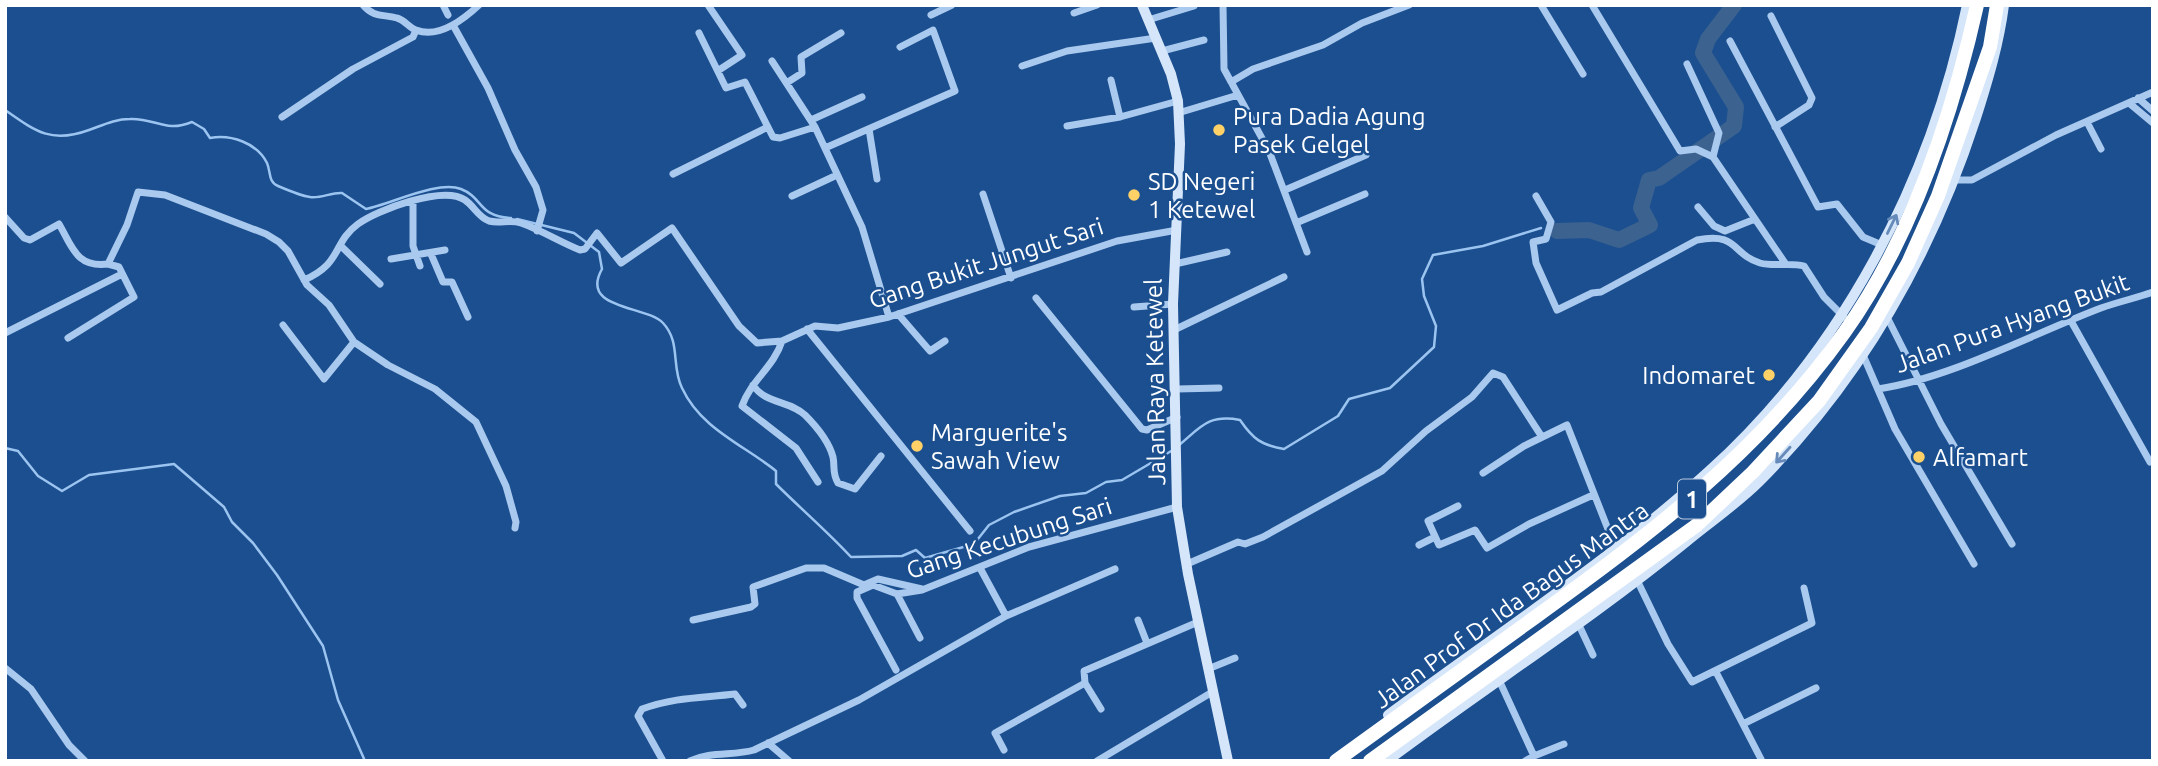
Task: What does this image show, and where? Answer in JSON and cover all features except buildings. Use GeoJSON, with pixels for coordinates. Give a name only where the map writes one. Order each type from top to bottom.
{"type":"FeatureCollection","features":[{"type":"Feature","properties":{"kind":"highway","name":"1"},"geometry":{"type":"LineString","coordinates":[[1940,138],[1977,5]]}},
{"type":"Feature","properties":{"kind":"highway","name":"1"},"geometry":{"type":"LineString","coordinates":[[1957,142],[1990,47],[1997,5]]}},
{"type":"Feature","properties":{"kind":"highway"},"geometry":{"type":"LineString","coordinates":[[1940,138],[1957,142]]}},
{"type":"Feature","properties":{"kind":"highway","name":"Jalan Prof Dr Ida Bagus Mantra"},"geometry":{"type":"LineString","coordinates":[[1337,760],[1419,696],[1617,552],[1680,510],[1732,462],[1798,393],[1892,251],[1921,189],[1940,138]]}},
{"type":"Feature","properties":{"kind":"highway","name":"Jalan Prof Dr Ida Bagus Mantra"},"geometry":{"type":"LineString","coordinates":[[1370,761],[1635,576],[1697,525],[1753,471],[1819,401],[1871,328],[1908,263],[1938,196],[1957,142]]}},
{"type":"Feature","properties":{"kind":"street"},"geometry":{"type":"LineString","coordinates":[[363,5],[377,16],[399,19],[416,30],[430,32],[453,25],[478,5]]}},
{"type":"Feature","properties":{"kind":"street"},"geometry":{"type":"LineString","coordinates":[[443,5],[447,15]]}},
{"type":"Feature","properties":{"kind":"street"},"geometry":{"type":"LineString","coordinates":[[708,5],[742,55],[719,70]]}},
{"type":"Feature","properties":{"kind":"street"},"geometry":{"type":"LineString","coordinates":[[931,15],[952,5]]}},
{"type":"Feature","properties":{"kind":"street"},"geometry":{"type":"LineString","coordinates":[[1074,13],[1097,5]]}},
{"type":"Feature","properties":{"kind":"street","name":"Jalan Raya Ketewel"},"geometry":{"type":"LineString","coordinates":[[1142,5],[1162,51],[1178,107],[1174,304],[1178,416],[1177,507],[1227,761]]}},
{"type":"Feature","properties":{"kind":"street"},"geometry":{"type":"LineString","coordinates":[[1223,5],[1223,65],[1269,150],[1307,252]]}},
{"type":"Feature","properties":{"kind":"street"},"geometry":{"type":"LineString","coordinates":[[1231,82],[1253,69],[1322,45],[1362,23],[1409,5]]}},
{"type":"Feature","properties":{"kind":"street"},"geometry":{"type":"LineString","coordinates":[[1541,5],[1583,74]]}},
{"type":"Feature","properties":{"kind":"street"},"geometry":{"type":"LineString","coordinates":[[1592,5],[1680,151],[1696,149],[1711,155],[1785,263]]}},
{"type":"Feature","properties":{"kind":"street"},"geometry":{"type":"LineString","coordinates":[[1536,195],[1551,222],[1546,239],[1533,243],[1536,263],[1557,310],[1592,293],[1601,292],[1675,251],[1704,239],[1732,241],[1760,263],[1804,266],[1824,297],[1846,318],[1911,184],[1947,88],[1966,5]]}},
{"type":"Feature","properties":{"kind":"street"},"geometry":{"type":"LineString","coordinates":[[1388,760],[1578,623],[1635,576],[1758,483],[1824,409],[1888,319],[1956,180],[1999,45],[2004,5]]}},
{"type":"Feature","properties":{"kind":"street"},"geometry":{"type":"LineString","coordinates":[[1148,20],[1194,6]]}},
{"type":"Feature","properties":{"kind":"street"},"geometry":{"type":"LineString","coordinates":[[1771,16],[1812,98],[1809,104],[1775,127]]}},
{"type":"Feature","properties":{"kind":"street"},"geometry":{"type":"LineString","coordinates":[[453,25],[488,88],[515,150],[536,187],[543,208],[539,227]]}},
{"type":"Feature","properties":{"kind":"street"},"geometry":{"type":"LineString","coordinates":[[282,117],[333,81],[413,37],[416,30]]}},
{"type":"Feature","properties":{"kind":"street"},"geometry":{"type":"LineString","coordinates":[[825,148],[956,88],[933,30],[900,47]]}},
{"type":"Feature","properties":{"kind":"street"},"geometry":{"type":"LineString","coordinates":[[699,33],[727,89],[745,82],[768,127],[777,138],[813,124],[862,97]]}},
{"type":"Feature","properties":{"kind":"street"},"geometry":{"type":"LineString","coordinates":[[788,82],[802,73],[799,62],[801,57],[841,33]]}},
{"type":"Feature","properties":{"kind":"street"},"geometry":{"type":"LineString","coordinates":[[1022,66],[1067,51],[1156,38]]}},
{"type":"Feature","properties":{"kind":"street"},"geometry":{"type":"LineString","coordinates":[[1162,51],[1204,40]]}},
{"type":"Feature","properties":{"kind":"street"},"geometry":{"type":"LineString","coordinates":[[1730,41],[1819,208],[1837,204],[1863,237],[1882,245]]}},
{"type":"Feature","properties":{"kind":"street"},"geometry":{"type":"LineString","coordinates":[[772,61],[813,124],[865,234],[889,317]]}},
{"type":"Feature","properties":{"kind":"street"},"geometry":{"type":"LineString","coordinates":[[1687,64],[1719,135],[1711,155]]}},
{"type":"Feature","properties":{"kind":"street"},"geometry":{"type":"LineString","coordinates":[[1111,80],[1120,117]]}},
{"type":"Feature","properties":{"kind":"street"},"geometry":{"type":"LineString","coordinates":[[1956,180],[1972,180],[2045,140],[2153,92]]}},
{"type":"Feature","properties":{"kind":"street"},"geometry":{"type":"LineString","coordinates":[[1067,126],[1238,95]]}},
{"type":"Feature","properties":{"kind":"street"},"geometry":{"type":"LineString","coordinates":[[2138,98],[2153,111]]}},
{"type":"Feature","properties":{"kind":"street"},"geometry":{"type":"LineString","coordinates":[[2129,103],[2153,123]]}},
{"type":"Feature","properties":{"kind":"street"},"geometry":{"type":"LineString","coordinates":[[2087,122],[2101,149]]}},
{"type":"Feature","properties":{"kind":"street"},"geometry":{"type":"LineString","coordinates":[[673,174],[768,127]]}},
{"type":"Feature","properties":{"kind":"street"},"geometry":{"type":"LineString","coordinates":[[869,129],[877,179]]}},
{"type":"Feature","properties":{"kind":"street"},"geometry":{"type":"LineString","coordinates":[[1285,190],[1366,155]]}},
{"type":"Feature","properties":{"kind":"street"},"geometry":{"type":"LineString","coordinates":[[792,196],[838,175]]}},
{"type":"Feature","properties":{"kind":"street"},"geometry":{"type":"LineString","coordinates":[[108,264],[127,225],[136,194],[144,192],[165,195],[266,234],[288,251],[304,280],[330,305],[354,342],[388,365],[435,389],[477,422],[506,486],[516,522],[515,528]]}},
{"type":"Feature","properties":{"kind":"street"},"geometry":{"type":"LineString","coordinates":[[983,194],[1011,278]]}},
{"type":"Feature","properties":{"kind":"street"},"geometry":{"type":"LineString","coordinates":[[1296,223],[1364,194]]}},
{"type":"Feature","properties":{"kind":"street"},"geometry":{"type":"LineString","coordinates":[[304,280],[326,269],[348,234],[370,216],[434,196],[464,199],[483,218],[500,223],[514,221],[539,227],[580,250],[585,249],[597,233],[602,235],[623,263],[672,228],[750,339],[761,344],[782,341],[807,329],[971,531]]}},
{"type":"Feature","properties":{"kind":"street"},"geometry":{"type":"LineString","coordinates":[[413,202],[415,256],[419,266]]}},
{"type":"Feature","properties":{"kind":"street"},"geometry":{"type":"LineString","coordinates":[[1698,207],[1714,226],[1725,231],[1755,219]]}},
{"type":"Feature","properties":{"kind":"street"},"geometry":{"type":"LineString","coordinates":[[5,218],[24,238],[30,240],[59,224],[75,256],[92,264],[116,265],[122,274],[134,298],[68,338]]}},
{"type":"Feature","properties":{"kind":"street","name":"Gang Bukit Jungut Sari"},"geometry":{"type":"LineString","coordinates":[[807,329],[815,326],[838,328],[889,317],[1117,241],[1177,230]]}},
{"type":"Feature","properties":{"kind":"street"},"geometry":{"type":"LineString","coordinates":[[342,247],[380,285]]}},
{"type":"Feature","properties":{"kind":"street"},"geometry":{"type":"LineString","coordinates":[[391,259],[445,250]]}},
{"type":"Feature","properties":{"kind":"street"},"geometry":{"type":"LineString","coordinates":[[1175,264],[1227,252]]}},
{"type":"Feature","properties":{"kind":"street"},"geometry":{"type":"LineString","coordinates":[[431,254],[443,282],[452,282],[468,317]]}},
{"type":"Feature","properties":{"kind":"street"},"geometry":{"type":"LineString","coordinates":[[5,333],[122,274]]}},
{"type":"Feature","properties":{"kind":"street"},"geometry":{"type":"LineString","coordinates":[[1174,330],[1284,277]]}},
{"type":"Feature","properties":{"kind":"street","name":"Jalan Pura Hyang Bukit"},"geometry":{"type":"LineString","coordinates":[[1863,355],[1878,389],[1919,378],[2102,307],[2153,292]]}},
{"type":"Feature","properties":{"kind":"street"},"geometry":{"type":"LineString","coordinates":[[1036,298],[1142,429],[1147,430],[1178,416]]}},
{"type":"Feature","properties":{"kind":"street"},"geometry":{"type":"LineString","coordinates":[[1134,307],[1174,304]]}},
{"type":"Feature","properties":{"kind":"street"},"geometry":{"type":"LineString","coordinates":[[898,314],[930,351],[945,341]]}},
{"type":"Feature","properties":{"kind":"street"},"geometry":{"type":"LineString","coordinates":[[1888,319],[1947,435],[2011,544]]}},
{"type":"Feature","properties":{"kind":"street"},"geometry":{"type":"LineString","coordinates":[[2071,321],[2150,462]]}},
{"type":"Feature","properties":{"kind":"street"},"geometry":{"type":"LineString","coordinates":[[283,325],[324,379],[354,342]]}},
{"type":"Feature","properties":{"kind":"street"},"geometry":{"type":"LineString","coordinates":[[782,341],[774,363],[764,370],[753,386],[743,402],[744,408],[796,448],[818,482]]}},
{"type":"Feature","properties":{"kind":"street"},"geometry":{"type":"LineString","coordinates":[[1187,564],[1238,542],[1245,544],[1263,537],[1382,471],[1426,431],[1472,397],[1493,373],[1503,377],[1542,437]]}},
{"type":"Feature","properties":{"kind":"street"},"geometry":{"type":"LineString","coordinates":[[753,386],[764,398],[782,402],[807,417],[830,447],[834,462],[832,471],[838,483],[855,489],[881,456]]}},
{"type":"Feature","properties":{"kind":"street"},"geometry":{"type":"LineString","coordinates":[[1177,390],[1219,388]]}},
{"type":"Feature","properties":{"kind":"street"},"geometry":{"type":"LineString","coordinates":[[1878,389],[1895,429],[1974,564]]}},
{"type":"Feature","properties":{"kind":"street"},"geometry":{"type":"LineString","coordinates":[[1483,473],[1567,425],[1617,552]]}},
{"type":"Feature","properties":{"kind":"street"},"geometry":{"type":"LineString","coordinates":[[1458,506],[1428,520],[1439,545],[1475,530],[1489,548],[1529,524],[1593,495]]}},
{"type":"Feature","properties":{"kind":"street","name":"Gang Kecubung Sari"},"geometry":{"type":"LineString","coordinates":[[896,670],[856,595],[873,585],[897,594],[922,590],[1036,545],[1177,507]]}},
{"type":"Feature","properties":{"kind":"street"},"geometry":{"type":"LineString","coordinates":[[1419,545],[1435,537]]}},
{"type":"Feature","properties":{"kind":"street"},"geometry":{"type":"LineString","coordinates":[[693,620],[753,606],[753,587],[806,568],[824,568],[864,585],[878,579],[922,590]]}},
{"type":"Feature","properties":{"kind":"street"},"geometry":{"type":"LineString","coordinates":[[980,568],[1006,616]]}},
{"type":"Feature","properties":{"kind":"street"},"geometry":{"type":"LineString","coordinates":[[690,761],[704,755],[738,755],[768,743],[840,710],[1006,616],[1115,569]]}},
{"type":"Feature","properties":{"kind":"street"},"geometry":{"type":"LineString","coordinates":[[1635,576],[1668,644],[1692,682],[1812,623],[1804,588]]}},
{"type":"Feature","properties":{"kind":"street"},"geometry":{"type":"LineString","coordinates":[[897,594],[920,638]]}},
{"type":"Feature","properties":{"kind":"street"},"geometry":{"type":"LineString","coordinates":[[1138,620],[1147,643]]}},
{"type":"Feature","properties":{"kind":"street"},"geometry":{"type":"LineString","coordinates":[[1101,709],[1085,683],[1084,671],[1198,622]]}},
{"type":"Feature","properties":{"kind":"street"},"geometry":{"type":"LineString","coordinates":[[1578,623],[1593,655]]}},
{"type":"Feature","properties":{"kind":"street"},"geometry":{"type":"LineString","coordinates":[[1208,669],[1235,658]]}},
{"type":"Feature","properties":{"kind":"street"},"geometry":{"type":"LineString","coordinates":[[5,668],[31,690],[69,744],[85,761]]}},
{"type":"Feature","properties":{"kind":"street"},"geometry":{"type":"LineString","coordinates":[[1716,672],[1762,761]]}},
{"type":"Feature","properties":{"kind":"street"},"geometry":{"type":"LineString","coordinates":[[1499,680],[1534,756]]}},
{"type":"Feature","properties":{"kind":"street"},"geometry":{"type":"LineString","coordinates":[[1004,750],[995,733],[1085,683]]}},
{"type":"Feature","properties":{"kind":"street"},"geometry":{"type":"LineString","coordinates":[[1743,724],[1816,688]]}},
{"type":"Feature","properties":{"kind":"street"},"geometry":{"type":"LineString","coordinates":[[1097,761],[1214,691]]}},
{"type":"Feature","properties":{"kind":"street"},"geometry":{"type":"LineString","coordinates":[[663,761],[638,716],[642,709],[686,696],[700,699],[738,695],[743,705]]}},
{"type":"Feature","properties":{"kind":"street"},"geometry":{"type":"LineString","coordinates":[[768,743],[789,761]]}},
{"type":"Feature","properties":{"kind":"street"},"geometry":{"type":"LineString","coordinates":[[1525,761],[1564,744]]}},
{"type":"Feature","properties":{"kind":"waterway"},"geometry":{"type":"LineString","coordinates":[[1557,231],[1589,230],[1619,240],[1650,225],[1641,208],[1649,180],[1659,178],[1734,126],[1736,107],[1703,53],[1708,39],[1734,5]]}},
{"type":"Feature","properties":{"kind":"waterway"},"geometry":{"type":"LineString","coordinates":[[5,110],[44,133],[64,136],[125,119],[139,119],[167,126],[192,122],[204,129],[210,138],[226,137],[250,145],[263,156],[275,184],[303,195],[314,197],[342,193],[366,209],[427,190],[451,187],[468,193],[492,214],[511,218]]}},
{"type":"Feature","properties":{"kind":"waterway"},"geometry":{"type":"LineString","coordinates":[[517,219],[574,233],[599,252],[602,269],[597,282],[599,292],[618,305],[655,317],[669,330],[679,380],[700,415],[776,471],[776,484],[851,557],[902,556],[916,550],[925,558],[974,544],[989,525],[1014,512],[1060,496],[1086,493],[1106,482],[1122,480],[1173,450]]}},
{"type":"Feature","properties":{"kind":"waterway"},"geometry":{"type":"LineString","coordinates":[[1178,446],[1206,424],[1229,419],[1240,420],[1249,432],[1263,443],[1284,449],[1338,416],[1349,399],[1390,388],[1434,347],[1436,326],[1424,296],[1422,279],[1433,255],[1483,246],[1541,228]]}},
{"type":"Feature","properties":{"kind":"waterway"},"geometry":{"type":"LineString","coordinates":[[5,448],[18,451],[38,476],[62,491],[89,475],[174,464],[224,507],[232,522],[253,543],[277,575],[323,646],[338,700],[365,761]]}},
{"type":"Feature","properties":{"kind":"place","name":"Pura Dadia Agung Pasek Gelgel"},"geometry":{"type":"Point","coordinates":[1219,130]}},
{"type":"Feature","properties":{"kind":"place","name":"SD Negeri 1 Ketewel"},"geometry":{"type":"Point","coordinates":[1134,195]}},
{"type":"Feature","properties":{"kind":"place","name":"Indomaret"},"geometry":{"type":"Point","coordinates":[1769,375]}},
{"type":"Feature","properties":{"kind":"place","name":"Marguerite's Sawah View"},"geometry":{"type":"Point","coordinates":[917,446]}},
{"type":"Feature","properties":{"kind":"place","name":"Alfamart"},"geometry":{"type":"Point","coordinates":[1919,457]}}]}
